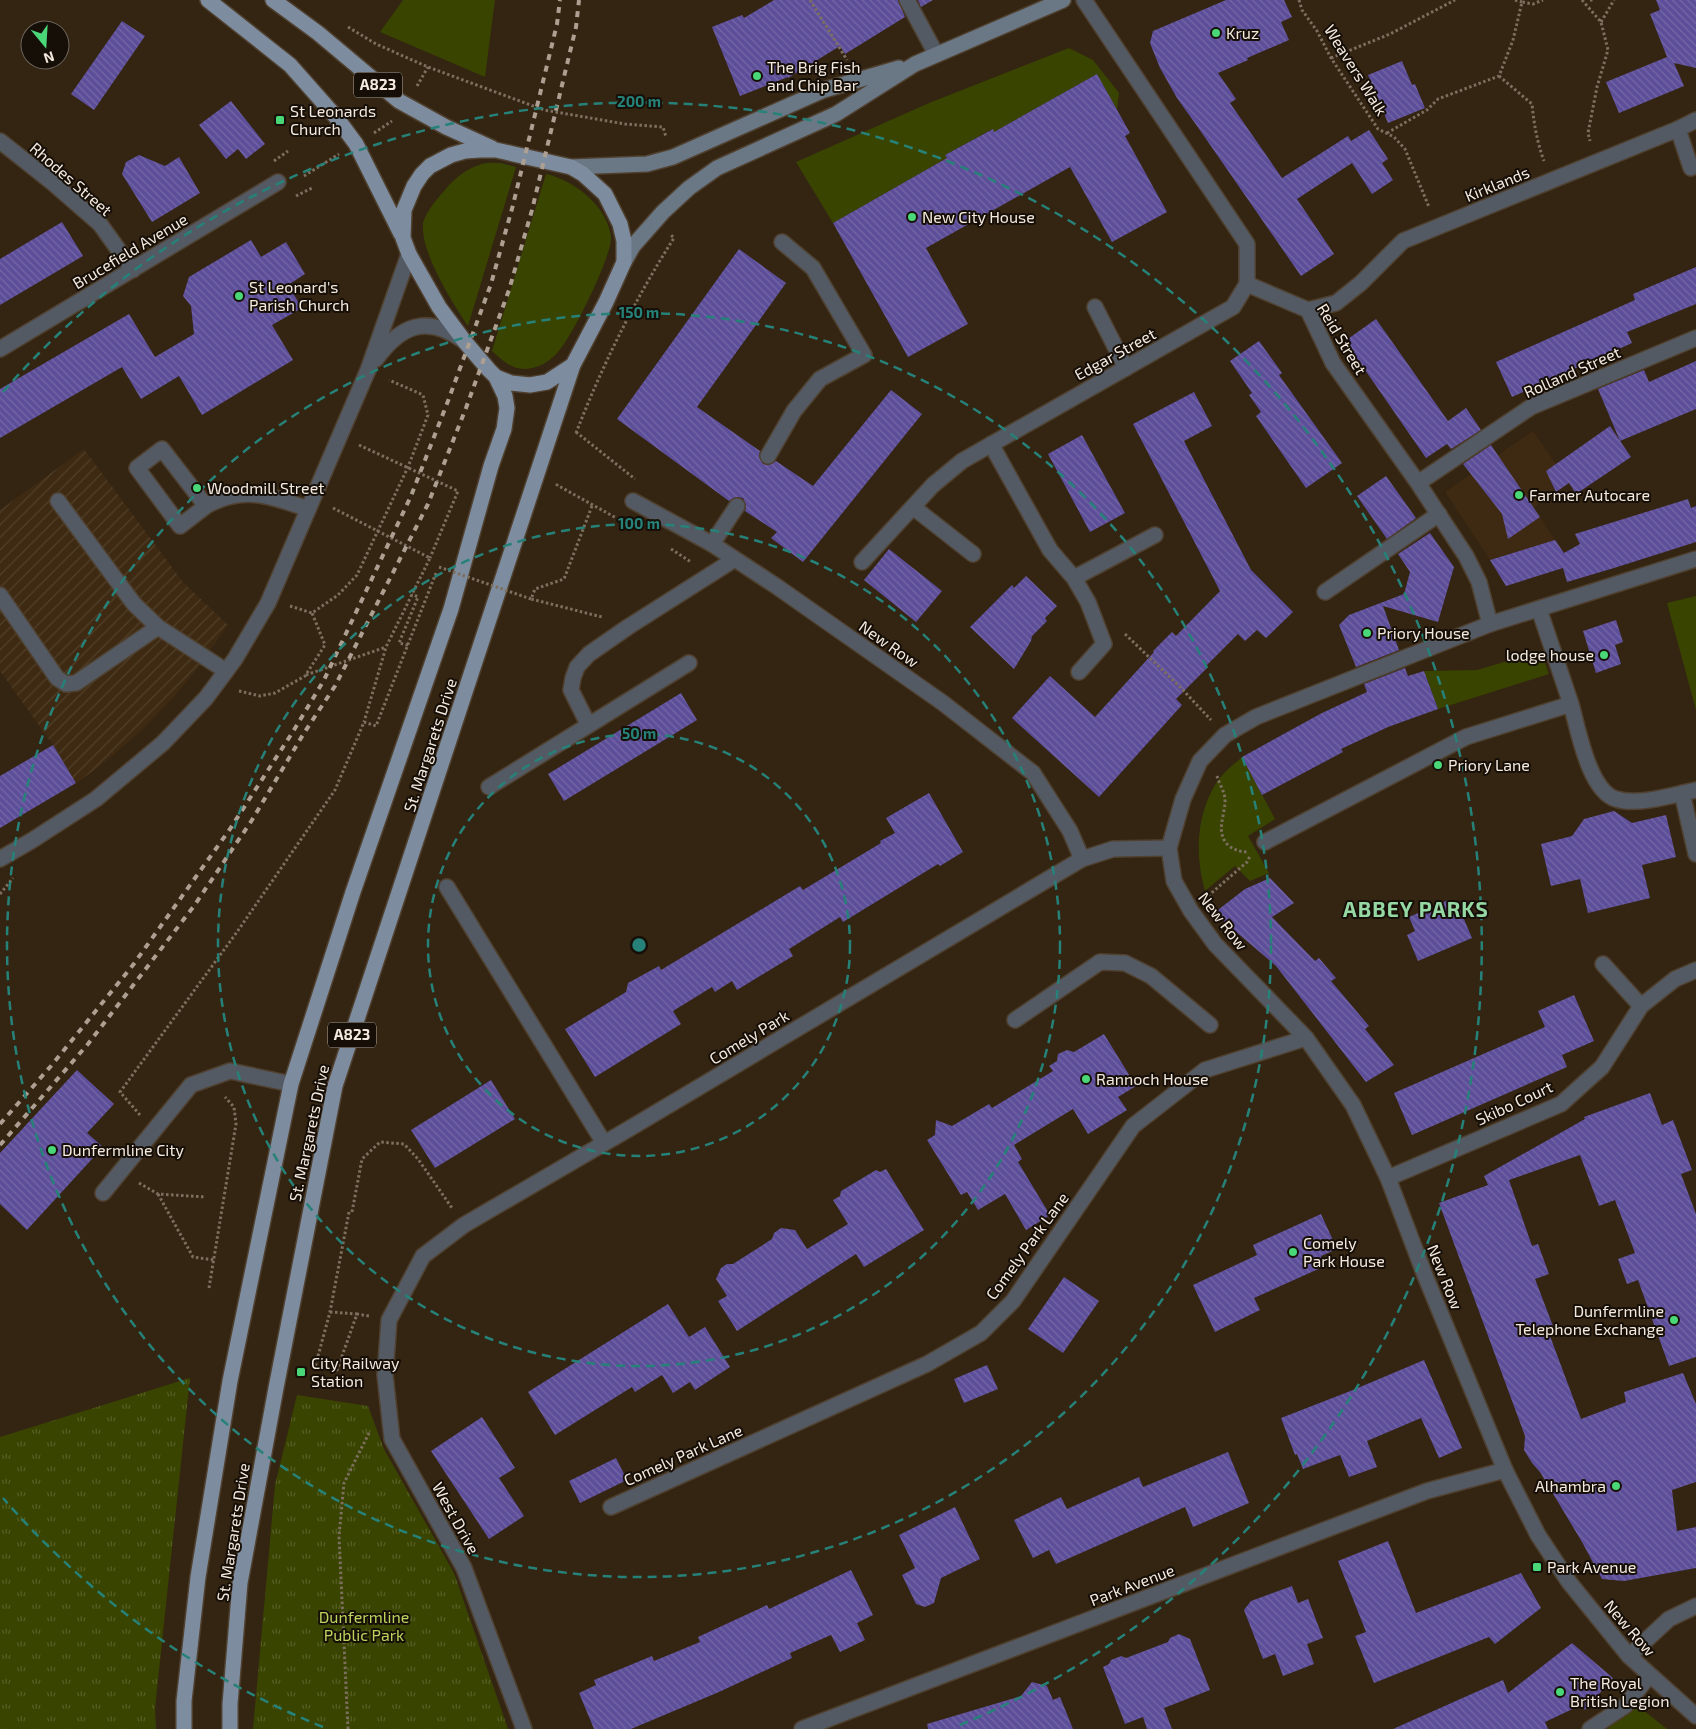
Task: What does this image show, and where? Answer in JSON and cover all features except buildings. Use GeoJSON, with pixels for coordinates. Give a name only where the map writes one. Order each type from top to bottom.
{"type":"FeatureCollection","features":[{"type":"Feature","properties":{"kind":"main road","name":"A823"},"geometry":{"type":"LineString","coordinates":[[208,0],[290,65],[336,117],[356,144],[403,238],[409,254],[439,307],[465,342],[496,377],[511,383],[538,384],[559,376],[573,365],[606,302],[624,262],[624,241],[620,224],[605,194],[583,174],[571,167],[496,150],[446,127],[399,101],[318,33],[273,0]]}},
{"type":"Feature","properties":{"kind":"main road"},"geometry":{"type":"LineString","coordinates":[[624,262],[655,220],[689,188],[717,168],[836,114],[915,64],[1063,0]]}},
{"type":"Feature","properties":{"kind":"main road"},"geometry":{"type":"LineString","coordinates":[[571,167],[647,164],[673,157],[824,90],[859,78],[915,64]]}},
{"type":"Feature","properties":{"kind":"main road","name":"A823"},"geometry":{"type":"LineString","coordinates":[[403,238],[404,210],[408,199],[422,174],[430,166],[465,151],[496,150]]}},
{"type":"Feature","properties":{"kind":"main road","name":"St. Margarets Drive"},"geometry":{"type":"LineString","coordinates":[[230,1729],[230,1704],[240,1583],[335,1086],[573,365]]}},
{"type":"Feature","properties":{"kind":"main road","name":"St. Margarets Drive"},"geometry":{"type":"LineString","coordinates":[[184,1729],[184,1701],[198,1577],[230,1381],[292,1084],[353,892],[451,609],[506,417],[505,396],[496,377]]}},
{"type":"Feature","properties":{"kind":"street"},"geometry":{"type":"LineString","coordinates":[[906,0],[936,54]]}},
{"type":"Feature","properties":{"kind":"street"},"geometry":{"type":"LineString","coordinates":[[1084,0],[1248,244],[1247,284]]}},
{"type":"Feature","properties":{"kind":"street","name":"Kirklands"},"geometry":{"type":"LineString","coordinates":[[1308,310],[1336,303],[1361,283],[1403,241],[1696,120]]}},
{"type":"Feature","properties":{"kind":"street"},"geometry":{"type":"LineString","coordinates":[[1678,129],[1691,168]]}},
{"type":"Feature","properties":{"kind":"street","name":"Rhodes Street"},"geometry":{"type":"LineString","coordinates":[[0,141],[100,224],[133,270]]}},
{"type":"Feature","properties":{"kind":"street","name":"Brucefield Avenue"},"geometry":{"type":"LineString","coordinates":[[0,349],[278,182]]}},
{"type":"Feature","properties":{"kind":"street"},"geometry":{"type":"LineString","coordinates":[[768,456],[794,411],[820,380],[864,355],[813,268],[782,242]]}},
{"type":"Feature","properties":{"kind":"street"},"geometry":{"type":"LineString","coordinates":[[0,858],[31,841],[96,799],[163,743],[206,698],[226,671],[268,603],[368,370],[409,254]]}},
{"type":"Feature","properties":{"kind":"street","name":"Reid Street"},"geometry":{"type":"LineString","coordinates":[[1247,284],[1308,310],[1333,363],[1418,483],[1466,556],[1479,582],[1490,624]]}},
{"type":"Feature","properties":{"kind":"street","name":"Edgar Street"},"geometry":{"type":"LineString","coordinates":[[862,562],[933,485],[962,461],[1233,308],[1247,284]]}},
{"type":"Feature","properties":{"kind":"street"},"geometry":{"type":"LineString","coordinates":[[1095,307],[1126,368]]}},
{"type":"Feature","properties":{"kind":"street"},"geometry":{"type":"LineString","coordinates":[[368,370],[387,344],[398,334],[409,329],[432,326],[454,334],[465,342]]}},
{"type":"Feature","properties":{"kind":"street","name":"Rolland Street"},"geometry":{"type":"LineString","coordinates":[[1418,483],[1531,406],[1696,338]]}},
{"type":"Feature","properties":{"kind":"street"},"geometry":{"type":"LineString","coordinates":[[991,444],[1050,550],[1074,578],[1088,602],[1104,644],[1079,672]]}},
{"type":"Feature","properties":{"kind":"street"},"geometry":{"type":"LineString","coordinates":[[206,506],[162,449],[137,468],[180,526],[221,497],[243,493],[276,498],[308,509]]}},
{"type":"Feature","properties":{"kind":"street"},"geometry":{"type":"LineString","coordinates":[[58,501],[134,604],[158,627],[226,671]]}},
{"type":"Feature","properties":{"kind":"street","name":"New Row"},"geometry":{"type":"LineString","coordinates":[[633,501],[712,544],[735,559],[943,703],[1033,773],[1070,831],[1082,859]]}},
{"type":"Feature","properties":{"kind":"street"},"geometry":{"type":"LineString","coordinates":[[712,544],[736,506]]}},
{"type":"Feature","properties":{"kind":"street"},"geometry":{"type":"LineString","coordinates":[[913,507],[973,554]]}},
{"type":"Feature","properties":{"kind":"street"},"geometry":{"type":"LineString","coordinates":[[1325,592],[1439,514]]}},
{"type":"Feature","properties":{"kind":"street"},"geometry":{"type":"LineString","coordinates":[[1074,578],[1155,535]]}},
{"type":"Feature","properties":{"kind":"street"},"geometry":{"type":"LineString","coordinates":[[588,724],[571,690],[577,667],[589,654],[628,627],[735,559]]}},
{"type":"Feature","properties":{"kind":"street"},"geometry":{"type":"LineString","coordinates":[[1169,848],[1183,799],[1200,761],[1225,735],[1256,717],[1490,624],[1696,559]]}},
{"type":"Feature","properties":{"kind":"street"},"geometry":{"type":"LineString","coordinates":[[0,595],[57,678],[66,684],[76,683],[158,627]]}},
{"type":"Feature","properties":{"kind":"street"},"geometry":{"type":"LineString","coordinates":[[1538,609],[1571,704],[1590,770],[1604,793],[1616,799],[1643,800],[1689,792],[1696,854]]}},
{"type":"Feature","properties":{"kind":"street"},"geometry":{"type":"LineString","coordinates":[[489,787],[689,663]]}},
{"type":"Feature","properties":{"kind":"street"},"geometry":{"type":"LineString","coordinates":[[1265,842],[1466,737],[1571,704]]}},
{"type":"Feature","properties":{"kind":"street","name":"New Row"},"geometry":{"type":"LineString","coordinates":[[1169,848],[1174,881],[1190,911],[1215,944],[1306,1038],[1353,1105],[1388,1178],[1424,1273],[1505,1470],[1538,1535],[1569,1582],[1629,1656],[1649,1676],[1696,1716]]}},
{"type":"Feature","properties":{"kind":"street","name":"Comely Park"},"geometry":{"type":"LineString","coordinates":[[389,1320],[423,1256],[464,1225],[1082,859],[1113,849],[1169,848]]}},
{"type":"Feature","properties":{"kind":"street"},"geometry":{"type":"LineString","coordinates":[[447,887],[604,1143]]}},
{"type":"Feature","properties":{"kind":"street"},"geometry":{"type":"LineString","coordinates":[[1015,1020],[1100,962],[1125,963],[1151,976],[1210,1025]]}},
{"type":"Feature","properties":{"kind":"street"},"geometry":{"type":"LineString","coordinates":[[1603,964],[1641,1006]]}},
{"type":"Feature","properties":{"kind":"street","name":"Skibo Court"},"geometry":{"type":"LineString","coordinates":[[1388,1178],[1561,1104],[1602,1067],[1641,1006],[1675,979],[1696,970]]}},
{"type":"Feature","properties":{"kind":"street","name":"Comely Park Lane"},"geometry":{"type":"LineString","coordinates":[[612,1507],[927,1364],[981,1333],[1012,1301],[1133,1126],[1205,1070],[1306,1038]]}},
{"type":"Feature","properties":{"kind":"street"},"geometry":{"type":"LineString","coordinates":[[103,1192],[191,1085],[230,1071],[292,1084]]}},
{"type":"Feature","properties":{"kind":"street","name":"West Drive"},"geometry":{"type":"LineString","coordinates":[[389,1320],[385,1375],[392,1439],[464,1568],[524,1729]]}},
{"type":"Feature","properties":{"kind":"street","name":"Park Avenue"},"geometry":{"type":"LineString","coordinates":[[802,1729],[1427,1491],[1505,1470]]}},
{"type":"Feature","properties":{"kind":"street"},"geometry":{"type":"LineString","coordinates":[[1629,1656],[1669,1619],[1696,1606]]}},
{"type":"Feature","properties":{"kind":"street"},"geometry":{"type":"LineString","coordinates":[[1590,1729],[1625,1706],[1649,1676]]}},
{"type":"Feature","properties":{"kind":"path"},"geometry":{"type":"LineString","coordinates":[[810,0],[849,62]]}},
{"type":"Feature","properties":{"kind":"path","name":"Weavers Walk"},"geometry":{"type":"LineString","coordinates":[[1299,0],[1302,10],[1317,31],[1331,58],[1378,129],[1394,137],[1405,148],[1437,227]]}},
{"type":"Feature","properties":{"kind":"path"},"geometry":{"type":"LineString","coordinates":[[1331,58],[1390,34],[1455,0]]}},
{"type":"Feature","properties":{"kind":"path"},"geometry":{"type":"LineString","coordinates":[[1514,0],[1533,4],[1543,0]]}},
{"type":"Feature","properties":{"kind":"path"},"geometry":{"type":"LineString","coordinates":[[1582,0],[1601,22],[1608,50],[1597,87],[1588,133],[1594,163]]}},
{"type":"Feature","properties":{"kind":"path"},"geometry":{"type":"LineString","coordinates":[[1601,22],[1614,0]]}},
{"type":"Feature","properties":{"kind":"path"},"geometry":{"type":"LineString","coordinates":[[1387,133],[1427,110],[1438,100],[1499,76],[1513,40],[1522,2]]}},
{"type":"Feature","properties":{"kind":"path"},"geometry":{"type":"LineString","coordinates":[[347,27],[376,44],[428,67],[544,110],[625,124],[663,127],[673,157]]}},
{"type":"Feature","properties":{"kind":"path"},"geometry":{"type":"LineString","coordinates":[[1499,76],[1532,104],[1538,144],[1552,180]]}},
{"type":"Feature","properties":{"kind":"path"},"geometry":{"type":"LineString","coordinates":[[573,441],[616,341],[656,265],[674,238],[655,220]]}},
{"type":"Feature","properties":{"kind":"path"},"geometry":{"type":"LineString","coordinates":[[312,613],[338,595],[357,575],[408,468],[428,415],[423,395],[389,380]]}},
{"type":"Feature","properties":{"kind":"path"},"geometry":{"type":"LineString","coordinates":[[154,1130],[120,1092],[237,932],[335,790],[364,722],[386,647],[430,558],[458,491],[358,444]]}},
{"type":"Feature","properties":{"kind":"path"},"geometry":{"type":"LineString","coordinates":[[557,485],[560,476]]}},
{"type":"Feature","properties":{"kind":"path"},"geometry":{"type":"LineString","coordinates":[[531,599],[536,589],[564,579],[592,506]]}},
{"type":"Feature","properties":{"kind":"path"},"geometry":{"type":"LineString","coordinates":[[332,507],[430,558]]}},
{"type":"Feature","properties":{"kind":"path"},"geometry":{"type":"LineString","coordinates":[[364,722],[376,726],[439,567],[531,599],[612,620],[628,627]]}},
{"type":"Feature","properties":{"kind":"path"},"geometry":{"type":"LineString","coordinates":[[408,645],[399,643],[418,597],[412,594]]}},
{"type":"Feature","properties":{"kind":"path"},"geometry":{"type":"LineString","coordinates":[[290,606],[312,613],[325,644],[305,676]]}},
{"type":"Feature","properties":{"kind":"path"},"geometry":{"type":"LineString","coordinates":[[1121,630],[1182,689],[1225,735]]}},
{"type":"Feature","properties":{"kind":"path"},"geometry":{"type":"LineString","coordinates":[[238,691],[260,696],[275,693],[305,676],[386,647]]}},
{"type":"Feature","properties":{"kind":"path"},"geometry":{"type":"LineString","coordinates":[[1208,753],[1225,797],[1221,823],[1223,838],[1235,850],[1245,852],[1252,851],[1265,842]]}},
{"type":"Feature","properties":{"kind":"path"},"geometry":{"type":"LineString","coordinates":[[1190,911],[1247,862]]}},
{"type":"Feature","properties":{"kind":"path"},"geometry":{"type":"LineString","coordinates":[[0,894],[18,872]]}},
{"type":"Feature","properties":{"kind":"path"},"geometry":{"type":"LineString","coordinates":[[210,1288],[236,1124],[234,1107],[225,1097],[217,1096]]}},
{"type":"Feature","properties":{"kind":"path"},"geometry":{"type":"LineString","coordinates":[[357,1314],[337,1370],[315,1367],[330,1312],[362,1159],[380,1142],[404,1144],[418,1159],[464,1225]]}},
{"type":"Feature","properties":{"kind":"path"},"geometry":{"type":"LineString","coordinates":[[120,1172],[158,1194],[206,1197]]}},
{"type":"Feature","properties":{"kind":"path"},"geometry":{"type":"LineString","coordinates":[[158,1194],[193,1258],[214,1260]]}},
{"type":"Feature","properties":{"kind":"path"},"geometry":{"type":"LineString","coordinates":[[330,1312],[357,1314],[389,1320]]}},
{"type":"Feature","properties":{"kind":"path"},"geometry":{"type":"LineString","coordinates":[[348,1729],[339,1536],[344,1483],[371,1429],[389,1406]]}},
{"type":"Feature","properties":{"kind":"shaded area","name":"Farmer Autocare"},"geometry":{"type":"Polygon","coordinates":[[[1533,431],[1569,483],[1534,507],[1555,540],[1490,560],[1445,492],[1533,431]]]}},
{"type":"Feature","properties":{"kind":"shaded area"},"geometry":{"type":"Polygon","coordinates":[[[84,449],[183,582],[228,625],[200,665],[174,697],[140,732],[99,767],[76,783],[53,745],[0,671],[0,510],[84,449]]]}},
{"type":"Feature","properties":{"kind":"green space"},"geometry":{"type":"Polygon","coordinates":[[[403,0],[495,0],[485,77],[380,32],[403,0]]]}},
{"type":"Feature","properties":{"kind":"green space"},"geometry":{"type":"Polygon","coordinates":[[[1069,48],[1093,60],[1119,93],[1117,110],[1097,74],[994,132],[992,129],[945,155],[947,158],[833,223],[796,162],[929,103],[1069,48]]]}},
{"type":"Feature","properties":{"kind":"green space"},"geometry":{"type":"Polygon","coordinates":[[[501,163],[516,167],[468,326],[454,305],[432,263],[427,250],[423,225],[428,212],[453,181],[472,168],[482,164],[501,163]]]}},
{"type":"Feature","properties":{"kind":"green space"},"geometry":{"type":"Polygon","coordinates":[[[546,174],[557,177],[578,188],[596,205],[608,225],[611,236],[610,246],[590,296],[564,343],[556,354],[544,364],[525,369],[513,367],[492,351],[546,174]]]}},
{"type":"Feature","properties":{"kind":"green space"},"geometry":{"type":"Polygon","coordinates":[[[1696,596],[1696,710],[1667,603],[1696,596]]]}},
{"type":"Feature","properties":{"kind":"green space"},"geometry":{"type":"Polygon","coordinates":[[[1541,651],[1549,674],[1438,709],[1424,671],[1477,670],[1541,651]]]}},
{"type":"Feature","properties":{"kind":"green space"},"geometry":{"type":"Polygon","coordinates":[[[1242,757],[1275,819],[1248,836],[1269,873],[1250,881],[1235,866],[1205,891],[1199,851],[1199,837],[1204,810],[1218,781],[1242,757]]]}},
{"type":"Feature","properties":{"kind":"green space"},"geometry":{"type":"Polygon","coordinates":[[[190,1378],[155,1708],[156,1729],[0,1729],[0,1437],[190,1378]]]}},
{"type":"Feature","properties":{"kind":"green space","name":"Dunfermline Public Park"},"geometry":{"type":"Polygon","coordinates":[[[297,1395],[368,1406],[384,1449],[454,1573],[508,1729],[253,1729],[275,1485],[297,1395]]]}},
{"type":"Feature","properties":{"kind":"green space"},"geometry":{"type":"Polygon","coordinates":[[[1638,1706],[1667,1729],[1607,1729],[1638,1706]]]}},
{"type":"Feature","properties":{"kind":"railway"},"geometry":{"type":"LineString","coordinates":[[0,1124],[51,1066],[133,965],[230,829],[324,680],[411,496],[491,284],[513,205],[557,24],[560,0]]}},
{"type":"Feature","properties":{"kind":"railway"},"geometry":{"type":"LineString","coordinates":[[0,1145],[88,1044],[194,906],[252,820],[304,733],[335,686],[428,504],[466,408],[509,290],[532,210],[576,27],[579,0]]}},
{"type":"Feature","properties":{"kind":"place","name":"Kruz"},"geometry":{"type":"Point","coordinates":[1216,33]}},
{"type":"Feature","properties":{"kind":"place","name":"The Brig Fish and Chip Bar"},"geometry":{"type":"Point","coordinates":[757,76]}},
{"type":"Feature","properties":{"kind":"place","name":"St Leonards Church"},"geometry":{"type":"Point","coordinates":[280,120]}},
{"type":"Feature","properties":{"kind":"place","name":"New City House"},"geometry":{"type":"Point","coordinates":[912,217]}},
{"type":"Feature","properties":{"kind":"place","name":"St Leonard's Parish Church"},"geometry":{"type":"Point","coordinates":[239,296]}},
{"type":"Feature","properties":{"kind":"place","name":"Woodmill Street"},"geometry":{"type":"Point","coordinates":[197,488]}},
{"type":"Feature","properties":{"kind":"place","name":"Farmer Autocare"},"geometry":{"type":"Point","coordinates":[1519,495]}},
{"type":"Feature","properties":{"kind":"place","name":"Priory House"},"geometry":{"type":"Point","coordinates":[1367,633]}},
{"type":"Feature","properties":{"kind":"place","name":"lodge house"},"geometry":{"type":"Point","coordinates":[1604,655]}},
{"type":"Feature","properties":{"kind":"place","name":"Priory Lane"},"geometry":{"type":"Point","coordinates":[1438,765]}},
{"type":"Feature","properties":{"kind":"place","name":"Rannoch House"},"geometry":{"type":"Point","coordinates":[1086,1079]}},
{"type":"Feature","properties":{"kind":"place","name":"Dunfermline City"},"geometry":{"type":"Point","coordinates":[52,1150]}},
{"type":"Feature","properties":{"kind":"place","name":"Comely Park House"},"geometry":{"type":"Point","coordinates":[1293,1252]}},
{"type":"Feature","properties":{"kind":"place","name":"Dunfermline Telephone Exchange"},"geometry":{"type":"Point","coordinates":[1674,1320]}},
{"type":"Feature","properties":{"kind":"place","name":"City Railway Station"},"geometry":{"type":"Point","coordinates":[301,1372]}},
{"type":"Feature","properties":{"kind":"place","name":"Alhambra"},"geometry":{"type":"Point","coordinates":[1616,1486]}},
{"type":"Feature","properties":{"kind":"place","name":"Park Avenue"},"geometry":{"type":"Point","coordinates":[1537,1567]}},
{"type":"Feature","properties":{"kind":"place","name":"The Royal British Legion"},"geometry":{"type":"Point","coordinates":[1560,1692]}},
{"type":"Feature","properties":{"kind":"district","name":"ABBEY PARKS"},"geometry":{"type":"Point","coordinates":[1416,910]}}]}
